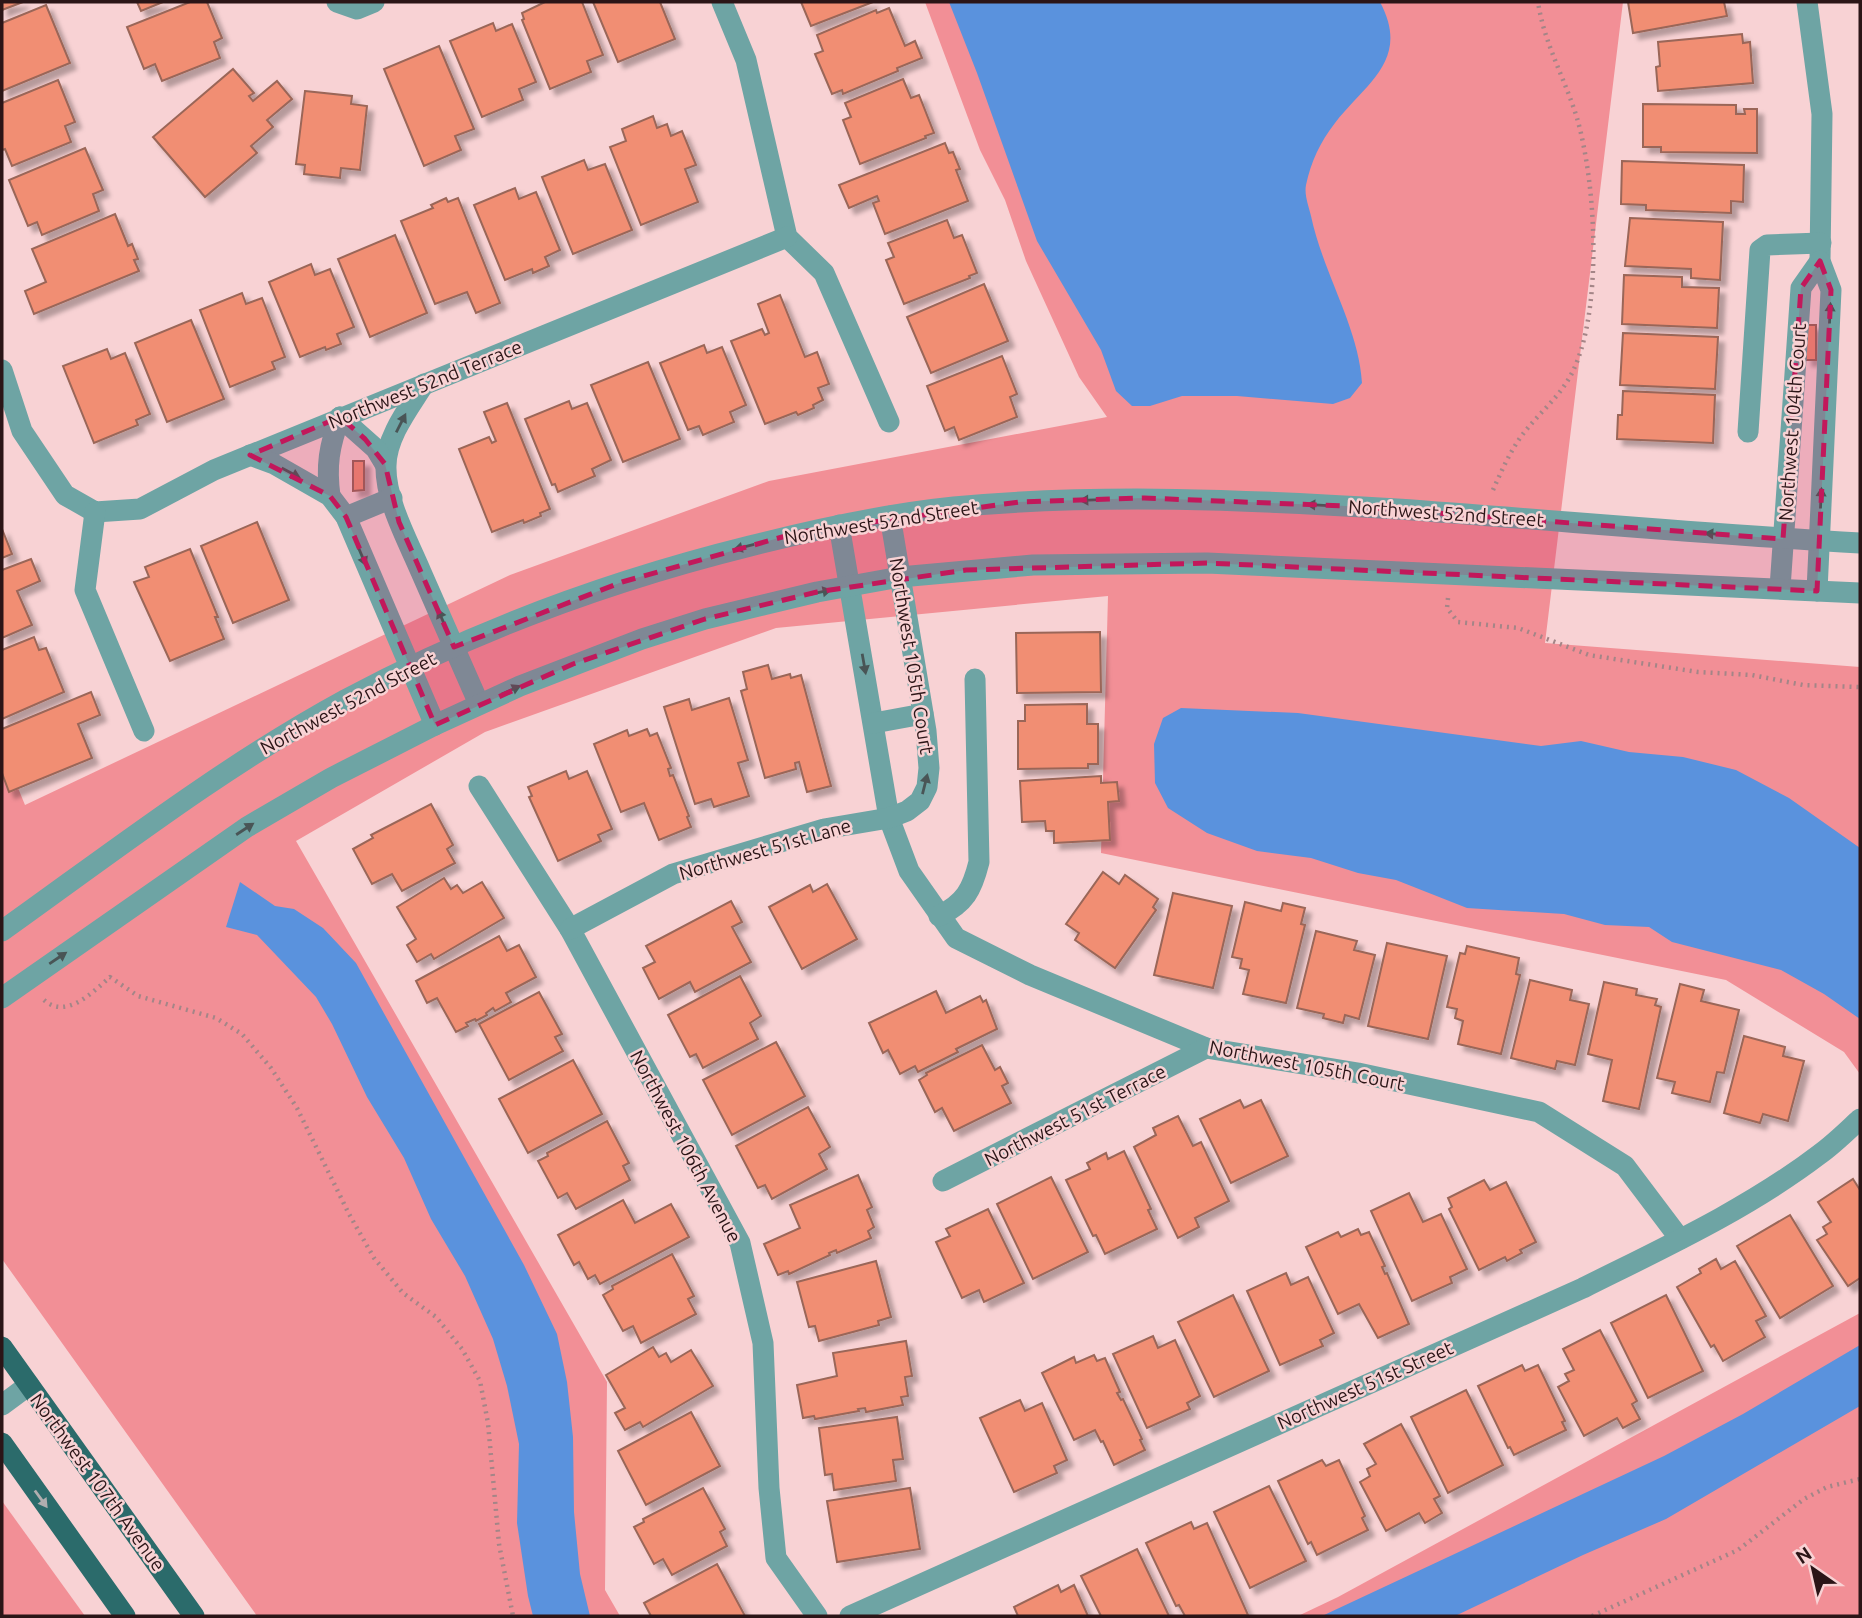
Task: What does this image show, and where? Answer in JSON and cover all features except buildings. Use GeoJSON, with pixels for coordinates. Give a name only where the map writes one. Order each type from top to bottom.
{"type":"FeatureCollection","features":[{"type":"Feature","properties":{"kind":"main road","name":"Northwest 107th Avenue"},"geometry":{"type":"LineString","coordinates":[[2,1348],[194,1616]]}},
{"type":"Feature","properties":{"kind":"main road"},"geometry":{"type":"LineString","coordinates":[[2,1443],[125,1616]]}},
{"type":"Feature","properties":{"kind":"street"},"geometry":{"type":"LineString","coordinates":[[337,2],[357,9],[374,2]]}},
{"type":"Feature","properties":{"kind":"street"},"geometry":{"type":"LineString","coordinates":[[722,2],[746,60],[788,237],[824,273],[889,422]]}},
{"type":"Feature","properties":{"kind":"street","name":"Northwest 104th Court"},"geometry":{"type":"LineString","coordinates":[[1807,2],[1822,114],[1821,252],[1830,290],[1817,591]]}},
{"type":"Feature","properties":{"kind":"street","name":"Northwest 52nd Terrace"},"geometry":{"type":"LineString","coordinates":[[95,512],[140,509],[214,470],[340,417],[788,237]]}},
{"type":"Feature","properties":{"kind":"street"},"geometry":{"type":"LineString","coordinates":[[1748,432],[1760,250],[1767,245],[1821,252]]}},
{"type":"Feature","properties":{"kind":"street","name":"Northwest 104th Court"},"geometry":{"type":"LineString","coordinates":[[1780,588],[1801,288],[1821,252]]}},
{"type":"Feature","properties":{"kind":"street"},"geometry":{"type":"LineString","coordinates":[[2,370],[22,431],[65,495],[95,512],[85,590],[145,731]]}},
{"type":"Feature","properties":{"kind":"street"},"geometry":{"type":"LineString","coordinates":[[385,464],[402,419],[424,384]]}},
{"type":"Feature","properties":{"kind":"street"},"geometry":{"type":"LineString","coordinates":[[330,496],[330,443],[340,417],[376,449],[385,464],[399,522],[479,704]]}},
{"type":"Feature","properties":{"kind":"street"},"geometry":{"type":"LineString","coordinates":[[250,455],[274,464],[330,496],[345,517],[435,725]]}},
{"type":"Feature","properties":{"kind":"street"},"geometry":{"type":"LineString","coordinates":[[345,517],[392,498]]}},
{"type":"Feature","properties":{"kind":"street","name":"Northwest 52nd Street"},"geometry":{"type":"LineString","coordinates":[[2,931],[225,771],[305,722],[410,668],[554,605],[694,560],[800,532],[949,508],[1019,502],[1144,498],[1483,514],[1860,543]]}},
{"type":"Feature","properties":{"kind":"street","name":"Northwest 105th Court"},"geometry":{"type":"LineString","coordinates":[[889,818],[907,811],[920,801],[927,787],[929,768],[923,715],[890,516]]}},
{"type":"Feature","properties":{"kind":"street","name":"Northwest 105th Court"},"geometry":{"type":"LineString","coordinates":[[839,525],[889,818],[909,871],[957,938],[1030,975],[1206,1048],[1358,1073],[1539,1112],[1625,1166],[1681,1239]]}},
{"type":"Feature","properties":{"kind":"street"},"geometry":{"type":"LineString","coordinates":[[2,998],[247,827],[331,778],[479,704],[573,664],[642,639],[764,604],[900,577],[1033,565],[1114,563],[1206,563],[1860,593]]}},
{"type":"Feature","properties":{"kind":"street"},"geometry":{"type":"LineString","coordinates":[[939,916],[955,908],[973,887],[979,862],[975,679]]}},
{"type":"Feature","properties":{"kind":"street"},"geometry":{"type":"LineString","coordinates":[[874,723],[923,715]]}},
{"type":"Feature","properties":{"kind":"street","name":"Northwest 106th Avenue"},"geometry":{"type":"LineString","coordinates":[[479,786],[570,929],[740,1243],[763,1342],[769,1488],[776,1558],[817,1616]]}},
{"type":"Feature","properties":{"kind":"street","name":"Northwest 51st Lane"},"geometry":{"type":"LineString","coordinates":[[570,929],[673,874],[824,829],[889,818]]}},
{"type":"Feature","properties":{"kind":"street","name":"Northwest 51st Terrace"},"geometry":{"type":"LineString","coordinates":[[943,1181],[1206,1048]]}},
{"type":"Feature","properties":{"kind":"street","name":"Northwest 51st Street"},"geometry":{"type":"LineString","coordinates":[[850,1616],[1583,1288],[1681,1239],[1768,1189],[1821,1154],[1860,1119]]}},
{"type":"Feature","properties":{"kind":"street"},"geometry":{"type":"LineString","coordinates":[[2,1405],[29,1385]]}},
{"type":"Feature","properties":{"kind":"path"},"geometry":{"type":"LineString","coordinates":[[1483,514],[1502,469],[1521,437],[1553,402],[1573,370],[1589,323],[1593,267],[1591,207],[1585,161],[1577,118],[1556,66],[1538,2]]}},
{"type":"Feature","properties":{"kind":"path"},"geometry":{"type":"LineString","coordinates":[[1456,574],[1447,608],[1458,622],[1467,625],[1518,628],[1589,655],[1698,672],[1752,675],[1803,685],[1860,687]]}},
{"type":"Feature","properties":{"kind":"path"},"geometry":{"type":"LineString","coordinates":[[70,1007],[110,977],[138,996],[216,1018],[242,1034],[271,1068],[297,1108],[349,1214],[374,1258],[403,1293],[436,1317],[462,1349],[480,1381],[488,1423],[499,1544],[513,1616]]}},
{"type":"Feature","properties":{"kind":"path"},"geometry":{"type":"LineString","coordinates":[[1592,1616],[1738,1550],[1804,1499],[1827,1487],[1860,1479]]}},
{"type":"Feature","properties":{"kind":"highlighted area"},"geometry":{"type":"Polygon","coordinates":[[[1820,261],[1831,290],[1817,591],[1207,563],[966,570],[817,592],[705,619],[573,664],[435,725],[346,517],[330,496],[250,455],[340,417],[365,439],[385,464],[399,522],[454,647],[622,582],[800,532],[1019,502],[1144,498],[1345,506],[1783,539],[1801,288],[1820,261]]]}},
{"type":"Feature","properties":{"kind":"shaded area"},"geometry":{"type":"Polygon","coordinates":[[[925,2],[1623,2],[1545,643],[1860,667],[1860,1074],[1844,1052],[1726,980],[1101,853],[1108,596],[776,628],[485,732],[296,841],[607,1382],[605,1590],[620,1616],[257,1616],[2,1259],[2,749],[25,805],[510,575],[769,481],[1107,417],[1079,377],[1026,261],[1005,200],[980,150],[925,2]]]}},
{"type":"Feature","properties":{"kind":"shaded area"},"geometry":{"type":"Polygon","coordinates":[[[1860,1313],[1860,1616],[1298,1616],[1338,1597],[1860,1313]]]}},
{"type":"Feature","properties":{"kind":"shaded area"},"geometry":{"type":"Polygon","coordinates":[[[2,1501],[85,1616],[2,1616],[2,1501]]]}},
{"type":"Feature","properties":{"kind":"water"},"geometry":{"type":"Polygon","coordinates":[[[949,2],[1380,2],[1388,22],[1388,55],[1381,69],[1325,137],[1313,160],[1306,189],[1317,237],[1348,321],[1359,362],[1362,383],[1350,398],[1333,404],[1237,396],[1182,396],[1150,406],[1132,406],[1116,391],[1101,350],[1037,241],[949,2]]]}},
{"type":"Feature","properties":{"kind":"water"},"geometry":{"type":"Polygon","coordinates":[[[1181,708],[1298,713],[1541,746],[1581,741],[1629,752],[1683,757],[1736,770],[1789,798],[1860,848],[1860,1019],[1824,994],[1781,970],[1672,942],[1649,927],[1605,925],[1564,914],[1467,908],[1396,880],[1358,873],[1311,858],[1257,851],[1207,833],[1168,808],[1155,783],[1154,744],[1163,718],[1181,708]]]}},
{"type":"Feature","properties":{"kind":"water"},"geometry":{"type":"Polygon","coordinates":[[[240,882],[275,906],[294,909],[323,928],[356,963],[524,1265],[557,1334],[567,1382],[573,1437],[574,1512],[580,1574],[590,1616],[533,1616],[517,1523],[519,1444],[507,1386],[493,1339],[465,1276],[431,1219],[404,1158],[367,1097],[316,997],[257,935],[226,927],[240,882]]]}},
{"type":"Feature","properties":{"kind":"water"},"geometry":{"type":"Polygon","coordinates":[[[1860,1345],[1860,1406],[1666,1519],[1455,1616],[1322,1616],[1664,1456],[1743,1414],[1860,1345]]]}}]}
